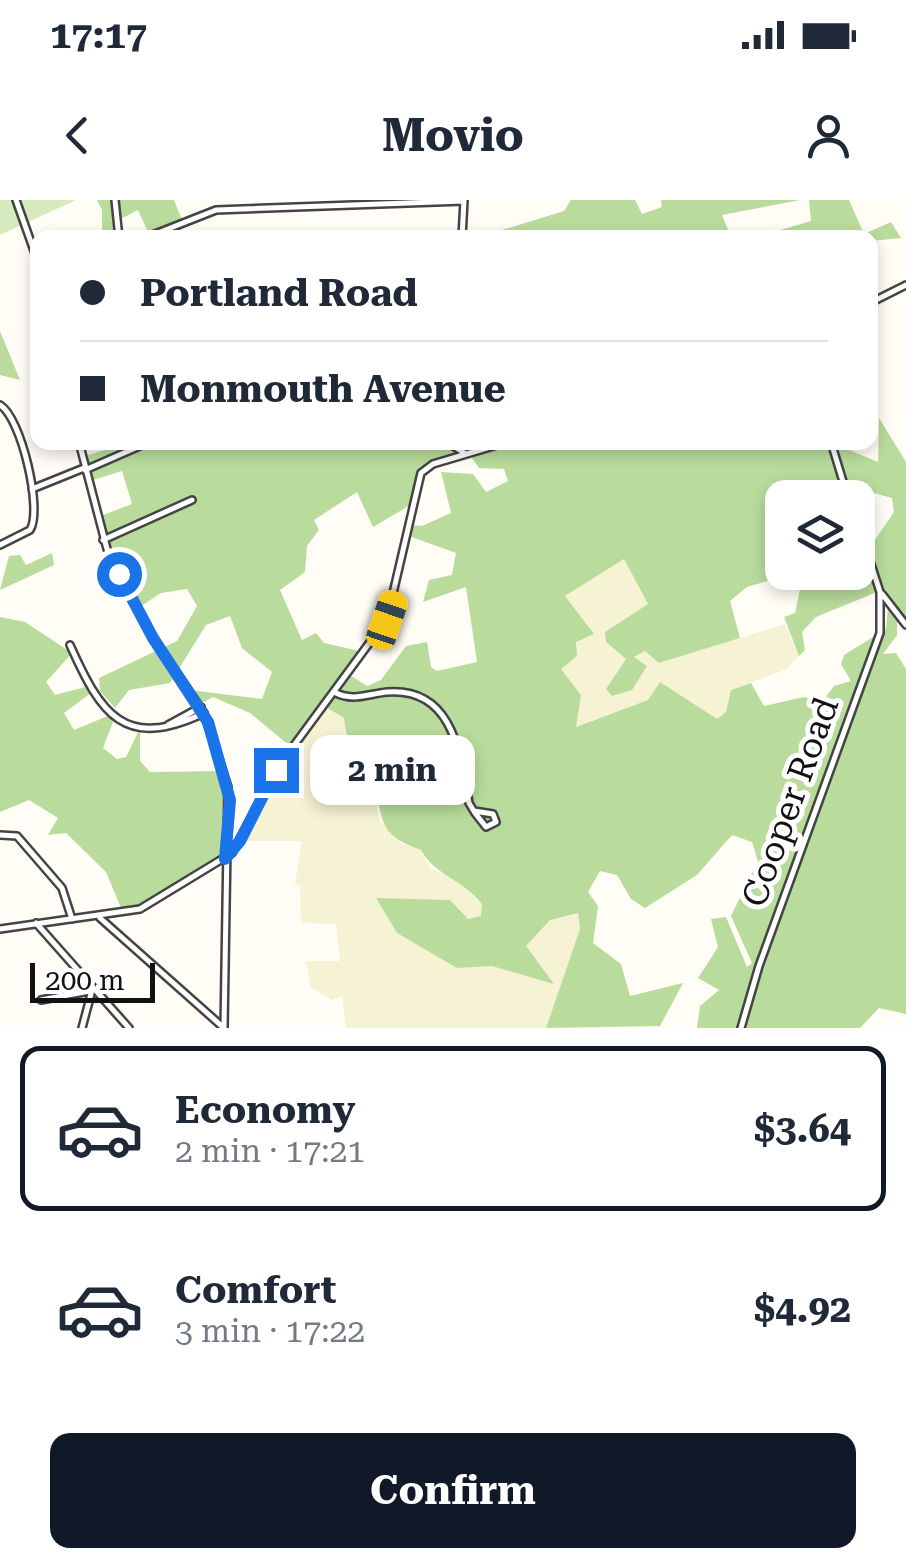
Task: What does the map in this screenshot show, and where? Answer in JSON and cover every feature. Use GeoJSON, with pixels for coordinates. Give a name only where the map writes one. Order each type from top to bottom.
{"type":"FeatureCollection","features":[{"type":"Feature","properties":{"kind":"street"},"geometry":{"type":"LineString","coordinates":[[16,200],[30,240]]}},
{"type":"Feature","properties":{"kind":"street"},"geometry":{"type":"LineString","coordinates":[[115,200],[118,230]]}},
{"type":"Feature","properties":{"kind":"street"},"geometry":{"type":"LineString","coordinates":[[165,230],[216,210],[464,200],[462,230]]}},
{"type":"Feature","properties":{"kind":"street"},"geometry":{"type":"LineString","coordinates":[[878,300],[906,286]]}},
{"type":"Feature","properties":{"kind":"street"},"geometry":{"type":"LineString","coordinates":[[0,406],[14,420],[36,511],[33,527],[0,545]]}},
{"type":"Feature","properties":{"kind":"street"},"geometry":{"type":"LineString","coordinates":[[81,450],[104,540],[153,638],[202,710],[230,800],[225,859],[224,1028]]}},
{"type":"Feature","properties":{"kind":"street"},"geometry":{"type":"LineString","coordinates":[[32,489],[130,450]]}},
{"type":"Feature","properties":{"kind":"street"},"geometry":{"type":"LineString","coordinates":[[459,450],[467,455]]}},
{"type":"Feature","properties":{"kind":"street"},"geometry":{"type":"LineString","coordinates":[[0,928],[100,918],[150,905],[225,859],[240,841],[284,758],[387,620],[421,474],[433,464],[482,450]]}},
{"type":"Feature","properties":{"kind":"street"},"geometry":{"type":"LineString","coordinates":[[833,450],[843,480]]}},
{"type":"Feature","properties":{"kind":"street"},"geometry":{"type":"LineString","coordinates":[[104,540],[192,500]]}},
{"type":"Feature","properties":{"kind":"street"},"geometry":{"type":"LineString","coordinates":[[875,577],[880,592],[906,625]]}},
{"type":"Feature","properties":{"kind":"street","name":"Cooper Road"},"geometry":{"type":"LineString","coordinates":[[740,1028],[758,966],[879,638],[880,592]]}},
{"type":"Feature","properties":{"kind":"street"},"geometry":{"type":"LineString","coordinates":[[70,645],[92,694],[109,715],[134,726],[166,726],[202,710]]}},
{"type":"Feature","properties":{"kind":"street"},"geometry":{"type":"LineString","coordinates":[[334,692],[352,698],[410,692],[440,710],[451,726],[474,812]]}},
{"type":"Feature","properties":{"kind":"street"},"geometry":{"type":"LineString","coordinates":[[0,835],[16,836],[56,881],[72,919]]}},
{"type":"Feature","properties":{"kind":"street"},"geometry":{"type":"LineString","coordinates":[[100,918],[224,1028]]}},
{"type":"Feature","properties":{"kind":"street"},"geometry":{"type":"LineString","coordinates":[[36,924],[129,1028]]}},
{"type":"Feature","properties":{"kind":"street"},"geometry":{"type":"LineString","coordinates":[[41,1000],[93,992]]}},
{"type":"Feature","properties":{"kind":"street"},"geometry":{"type":"LineString","coordinates":[[82,1028],[93,992]]}},
{"type":"Feature","properties":{"kind":"shaded area"},"geometry":{"type":"Polygon","coordinates":[[[624,559],[649,604],[606,642],[626,658],[606,689],[633,657],[645,651],[660,663],[785,624],[799,656],[787,669],[731,690],[726,712],[717,719],[648,700],[575,727],[561,668],[577,656],[565,596],[624,559]]]}},
{"type":"Feature","properties":{"kind":"shaded area"},"geometry":{"type":"Polygon","coordinates":[[[324,706],[344,718],[347,746],[372,784],[379,819],[401,843],[421,850],[430,868],[467,885],[482,904],[481,917],[468,919],[377,898],[397,933],[457,967],[492,966],[552,983],[525,946],[550,920],[579,913],[580,929],[546,1028],[346,1028],[342,996],[332,1000],[310,987],[306,961],[340,961],[336,924],[301,923],[300,885],[295,884],[302,841],[240,841],[291,747],[324,706]]]}},
{"type":"Feature","properties":{"kind":"green space"},"geometry":{"type":"Polygon","coordinates":[[[0,200],[76,200],[0,235],[0,200]]]}},
{"type":"Feature","properties":{"kind":"green space"},"geometry":{"type":"Polygon","coordinates":[[[97,200],[174,200],[182,220],[158,230],[147,230],[138,210],[115,222],[117,230],[102,230],[102,210],[97,200]]]}},
{"type":"Feature","properties":{"kind":"green space"},"geometry":{"type":"Polygon","coordinates":[[[571,200],[635,200],[642,214],[662,207],[661,200],[800,200],[722,215],[728,230],[502,230],[564,211],[571,200]]]}},
{"type":"Feature","properties":{"kind":"green space"},"geometry":{"type":"Polygon","coordinates":[[[809,200],[849,200],[862,230],[780,230],[811,221],[809,200]]]}},
{"type":"Feature","properties":{"kind":"green space"},"geometry":{"type":"Polygon","coordinates":[[[891,222],[901,238],[878,240],[878,230],[873,230],[891,222]]]}},
{"type":"Feature","properties":{"kind":"green space"},"geometry":{"type":"Polygon","coordinates":[[[0,331],[20,380],[0,375],[0,331]]]}},
{"type":"Feature","properties":{"kind":"green space"},"geometry":{"type":"Polygon","coordinates":[[[879,418],[906,462],[906,624],[882,590],[816,617],[802,632],[805,650],[799,656],[784,617],[795,613],[800,590],[875,590],[875,540],[894,512],[892,498],[875,493],[875,480],[765,480],[765,582],[747,587],[730,601],[740,638],[659,663],[645,651],[634,657],[647,666],[632,690],[612,696],[606,689],[626,659],[606,642],[605,632],[648,604],[624,559],[565,596],[594,634],[576,642],[577,656],[561,669],[581,695],[576,727],[648,700],[660,682],[717,719],[726,712],[731,690],[751,683],[764,706],[804,697],[822,702],[834,686],[851,681],[841,664],[844,655],[886,629],[888,607],[897,617],[897,635],[883,654],[896,653],[906,669],[906,1014],[879,1008],[860,1028],[697,1028],[700,1006],[719,990],[698,978],[718,947],[711,919],[726,917],[747,967],[752,963],[731,916],[758,861],[752,842],[732,835],[697,875],[645,908],[631,899],[617,875],[600,871],[588,892],[598,906],[593,943],[621,964],[630,996],[683,983],[660,1026],[546,1028],[580,929],[578,913],[550,920],[526,946],[554,984],[492,966],[457,968],[397,933],[376,898],[450,900],[468,919],[481,916],[482,904],[434,866],[421,850],[389,831],[372,784],[351,747],[344,718],[324,706],[291,747],[250,713],[213,697],[200,704],[190,690],[262,699],[272,672],[242,648],[230,616],[206,625],[170,683],[129,690],[115,708],[100,691],[99,678],[177,641],[197,606],[187,589],[161,593],[138,608],[104,545],[98,517],[132,504],[122,471],[87,482],[81,457],[105,450],[462,450],[419,468],[412,504],[373,527],[357,492],[314,520],[319,530],[307,546],[305,572],[280,590],[302,640],[316,633],[324,643],[364,652],[348,674],[367,686],[381,680],[406,646],[427,642],[431,667],[437,671],[477,662],[466,587],[423,602],[429,580],[452,575],[456,553],[406,535],[408,525],[422,526],[451,513],[441,472],[473,474],[486,492],[508,481],[504,469],[479,468],[469,454],[482,450],[849,450],[878,462],[879,418]]]}},
{"type":"Feature","properties":{"kind":"green space"},"geometry":{"type":"Polygon","coordinates":[[[52,553],[54,565],[0,590],[9,556],[20,555],[26,565],[52,553]]]}},
{"type":"Feature","properties":{"kind":"green space"},"geometry":{"type":"Polygon","coordinates":[[[0,617],[25,622],[72,653],[46,682],[55,695],[89,686],[91,693],[64,713],[74,730],[110,715],[113,722],[103,748],[117,759],[126,757],[140,728],[140,761],[150,772],[225,771],[231,804],[224,858],[154,903],[124,915],[106,872],[66,833],[48,835],[58,818],[29,800],[0,812],[0,617]]]}},
{"type":"Feature","properties":{"kind":"route"},"geometry":{"type":"LineString","coordinates":[[119,574],[153,638],[208,722],[230,800],[225,859],[240,841],[276,770]]}}]}
